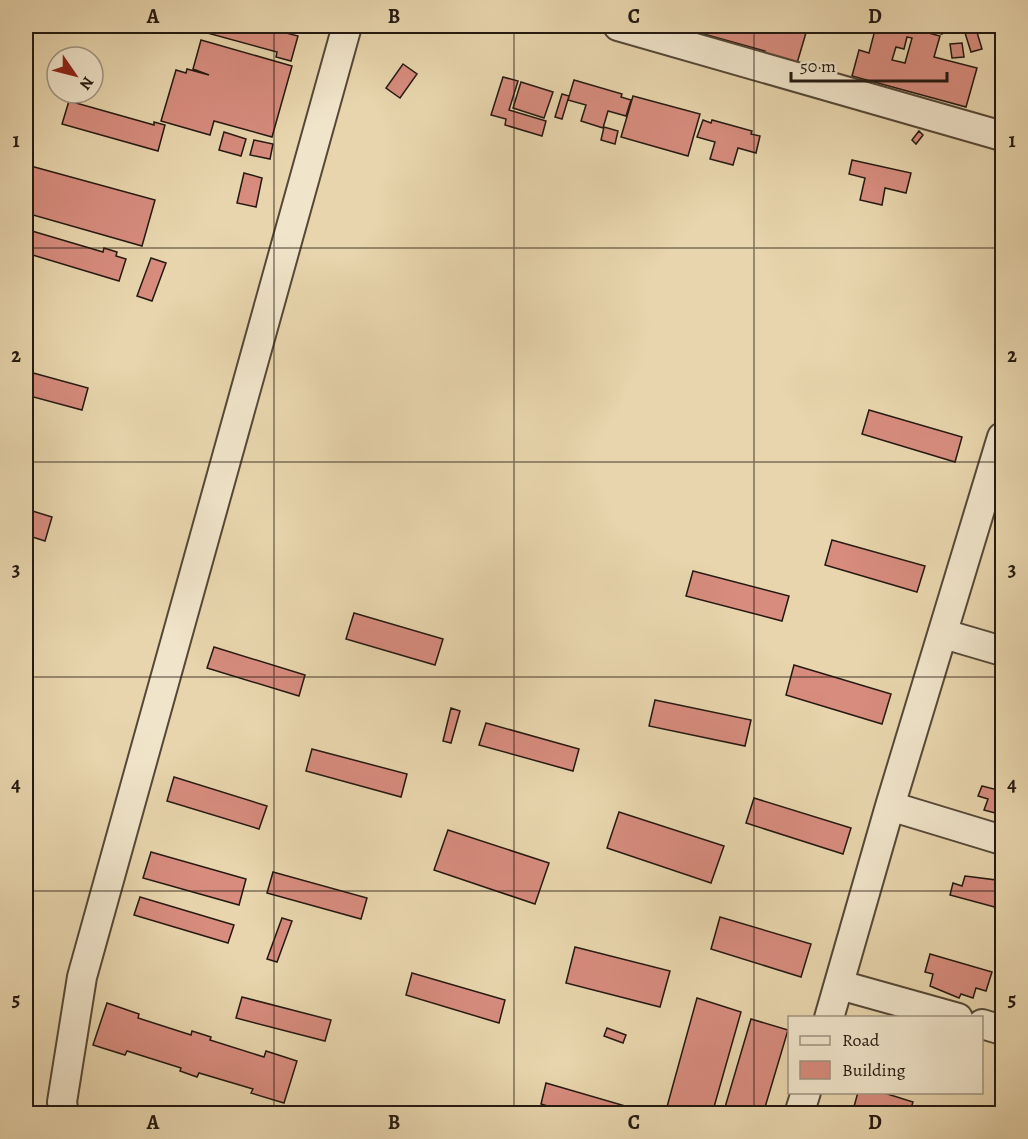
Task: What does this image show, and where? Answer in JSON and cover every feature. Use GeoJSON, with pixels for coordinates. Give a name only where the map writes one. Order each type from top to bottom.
{"type":"FeatureCollection","features":[{"type":"Feature","properties":{"kind":"lane"},"geometry":{"type":"LineString","coordinates":[[64,1113],[62,1102],[82,977],[348,26]]}},
{"type":"Feature","properties":{"kind":"lane"},"geometry":{"type":"LineString","coordinates":[[618,26],[1002,136]]}},
{"type":"Feature","properties":{"kind":"lane"},"geometry":{"type":"LineString","coordinates":[[829,1016],[890,806],[1001,448]]}},
{"type":"Feature","properties":{"kind":"lane"},"geometry":{"type":"LineString","coordinates":[[944,634],[1002,651]]}},
{"type":"Feature","properties":{"kind":"lane"},"geometry":{"type":"LineString","coordinates":[[890,806],[1002,840]]}},
{"type":"Feature","properties":{"kind":"lane"},"geometry":{"type":"LineString","coordinates":[[840,985],[954,1016]]}},
{"type":"Feature","properties":{"kind":"lane"},"geometry":{"type":"LineString","coordinates":[[983,1025],[1002,1030]]}},
{"type":"Feature","properties":{"kind":"lane"},"geometry":{"type":"LineString","coordinates":[[799,1113],[805,1094]]}},
{"type":"Feature","properties":{"kind":"building"},"geometry":{"type":"Polygon","coordinates":[[[201,26],[259,26],[298,36],[291,61],[276,57],[277,52],[200,31],[201,26]]]}},
{"type":"Feature","properties":{"kind":"building"},"geometry":{"type":"Polygon","coordinates":[[[675,26],[808,26],[795,70],[762,61],[765,51],[675,26]]]}},
{"type":"Feature","properties":{"kind":"building"},"geometry":{"type":"Polygon","coordinates":[[[876,26],[897,29],[898,26],[902,26],[940,36],[934,57],[977,68],[966,107],[852,76],[859,50],[869,53],[876,26]],[[907,37],[904,49],[896,47],[892,60],[905,63],[912,38],[907,37]]]}},
{"type":"Feature","properties":{"kind":"building"},"geometry":{"type":"Polygon","coordinates":[[[912,26],[945,26],[942,34],[912,26]]]}},
{"type":"Feature","properties":{"kind":"building"},"geometry":{"type":"Polygon","coordinates":[[[976,29],[982,49],[971,52],[965,33],[976,29]]]}},
{"type":"Feature","properties":{"kind":"building"},"geometry":{"type":"Polygon","coordinates":[[[201,40],[292,66],[272,137],[214,121],[210,135],[161,121],[176,70],[186,73],[187,69],[209,75],[193,69],[201,40]]]}},
{"type":"Feature","properties":{"kind":"building"},"geometry":{"type":"Polygon","coordinates":[[[962,43],[964,57],[952,58],[950,44],[962,43]]]}},
{"type":"Feature","properties":{"kind":"building"},"geometry":{"type":"Polygon","coordinates":[[[403,64],[417,74],[400,98],[386,88],[403,64]]]}},
{"type":"Feature","properties":{"kind":"building"},"geometry":{"type":"Polygon","coordinates":[[[503,77],[518,81],[509,110],[546,121],[542,136],[505,125],[506,119],[491,115],[503,77]]]}},
{"type":"Feature","properties":{"kind":"building"},"geometry":{"type":"Polygon","coordinates":[[[574,80],[622,94],[621,97],[631,100],[626,116],[608,111],[603,128],[581,121],[586,105],[568,100],[574,80]]]}},
{"type":"Feature","properties":{"kind":"building"},"geometry":{"type":"Polygon","coordinates":[[[521,82],[553,92],[544,118],[513,108],[521,82]]]}},
{"type":"Feature","properties":{"kind":"building"},"geometry":{"type":"Polygon","coordinates":[[[562,94],[569,96],[562,119],[555,117],[562,94]]]}},
{"type":"Feature","properties":{"kind":"building"},"geometry":{"type":"Polygon","coordinates":[[[633,96],[700,114],[688,156],[621,137],[633,96]]]}},
{"type":"Feature","properties":{"kind":"building"},"geometry":{"type":"Polygon","coordinates":[[[68,105],[83,105],[154,125],[154,122],[165,125],[158,151],[62,124],[68,105]]]}},
{"type":"Feature","properties":{"kind":"building"},"geometry":{"type":"Polygon","coordinates":[[[703,120],[711,123],[712,120],[752,131],[751,134],[760,136],[756,153],[738,148],[733,165],[710,159],[715,142],[697,137],[703,120]]]}},
{"type":"Feature","properties":{"kind":"building"},"geometry":{"type":"Polygon","coordinates":[[[604,127],[618,131],[615,144],[601,140],[604,127]]]}},
{"type":"Feature","properties":{"kind":"building"},"geometry":{"type":"Polygon","coordinates":[[[919,131],[923,135],[916,144],[912,140],[919,131]]]}},
{"type":"Feature","properties":{"kind":"building"},"geometry":{"type":"Polygon","coordinates":[[[224,132],[246,139],[241,156],[219,150],[224,132]]]}},
{"type":"Feature","properties":{"kind":"building"},"geometry":{"type":"Polygon","coordinates":[[[254,140],[273,144],[270,159],[250,155],[254,140]]]}},
{"type":"Feature","properties":{"kind":"building"},"geometry":{"type":"Polygon","coordinates":[[[852,160],[911,173],[906,193],[885,188],[882,205],[860,200],[865,178],[849,174],[852,160]]]}},
{"type":"Feature","properties":{"kind":"building"},"geometry":{"type":"Polygon","coordinates":[[[27,165],[155,200],[142,246],[26,213],[27,165]]]}},
{"type":"Feature","properties":{"kind":"building"},"geometry":{"type":"Polygon","coordinates":[[[244,173],[262,178],[256,207],[237,203],[244,173]]]}},
{"type":"Feature","properties":{"kind":"building"},"geometry":{"type":"Polygon","coordinates":[[[32,231],[103,252],[104,248],[117,252],[116,256],[126,259],[119,281],[26,253],[32,231]]]}},
{"type":"Feature","properties":{"kind":"building"},"geometry":{"type":"Polygon","coordinates":[[[151,258],[166,263],[152,301],[137,296],[151,258]]]}},
{"type":"Feature","properties":{"kind":"building"},"geometry":{"type":"Polygon","coordinates":[[[26,371],[88,388],[82,410],[26,395],[26,371]]]}},
{"type":"Feature","properties":{"kind":"building"},"geometry":{"type":"Polygon","coordinates":[[[869,410],[962,437],[955,462],[862,434],[869,410]]]}},
{"type":"Feature","properties":{"kind":"building"},"geometry":{"type":"Polygon","coordinates":[[[26,509],[52,517],[45,541],[26,535],[26,509]]]}},
{"type":"Feature","properties":{"kind":"building"},"geometry":{"type":"Polygon","coordinates":[[[832,540],[925,566],[917,592],[825,565],[832,540]]]}},
{"type":"Feature","properties":{"kind":"building"},"geometry":{"type":"Polygon","coordinates":[[[693,571],[789,596],[782,621],[686,596],[693,571]]]}},
{"type":"Feature","properties":{"kind":"building"},"geometry":{"type":"Polygon","coordinates":[[[354,613],[443,639],[435,665],[346,639],[354,613]]]}},
{"type":"Feature","properties":{"kind":"building"},"geometry":{"type":"Polygon","coordinates":[[[214,647],[305,675],[299,696],[207,668],[214,647]]]}},
{"type":"Feature","properties":{"kind":"building"},"geometry":{"type":"Polygon","coordinates":[[[794,665],[891,694],[882,724],[786,695],[794,665]]]}},
{"type":"Feature","properties":{"kind":"building"},"geometry":{"type":"Polygon","coordinates":[[[655,700],[751,720],[745,746],[649,726],[655,700]]]}},
{"type":"Feature","properties":{"kind":"building"},"geometry":{"type":"Polygon","coordinates":[[[451,708],[460,711],[451,743],[443,741],[451,708]]]}},
{"type":"Feature","properties":{"kind":"building"},"geometry":{"type":"Polygon","coordinates":[[[486,723],[579,749],[573,771],[479,745],[486,723]]]}},
{"type":"Feature","properties":{"kind":"building"},"geometry":{"type":"Polygon","coordinates":[[[312,749],[407,774],[401,797],[306,771],[312,749]]]}},
{"type":"Feature","properties":{"kind":"building"},"geometry":{"type":"Polygon","coordinates":[[[174,777],[267,806],[259,829],[167,801],[174,777]]]}},
{"type":"Feature","properties":{"kind":"building"},"geometry":{"type":"Polygon","coordinates":[[[982,786],[1002,791],[1002,819],[998,818],[999,814],[984,810],[988,799],[978,796],[982,786]]]}},
{"type":"Feature","properties":{"kind":"building"},"geometry":{"type":"Polygon","coordinates":[[[754,798],[851,828],[843,854],[746,823],[754,798]]]}},
{"type":"Feature","properties":{"kind":"building"},"geometry":{"type":"Polygon","coordinates":[[[619,812],[724,846],[711,883],[607,848],[619,812]]]}},
{"type":"Feature","properties":{"kind":"building"},"geometry":{"type":"Polygon","coordinates":[[[448,830],[549,863],[535,904],[434,870],[448,830]]]}},
{"type":"Feature","properties":{"kind":"building"},"geometry":{"type":"Polygon","coordinates":[[[151,852],[246,879],[239,905],[143,878],[151,852]]]}},
{"type":"Feature","properties":{"kind":"building"},"geometry":{"type":"Polygon","coordinates":[[[273,872],[367,898],[361,919],[267,893],[273,872]]]}},
{"type":"Feature","properties":{"kind":"building"},"geometry":{"type":"Polygon","coordinates":[[[965,876],[996,880],[995,885],[1002,887],[1002,909],[950,895],[953,883],[962,886],[965,876]]]}},
{"type":"Feature","properties":{"kind":"building"},"geometry":{"type":"Polygon","coordinates":[[[140,897],[234,925],[228,943],[134,915],[140,897]]]}},
{"type":"Feature","properties":{"kind":"building"},"geometry":{"type":"Polygon","coordinates":[[[720,917],[811,944],[801,977],[711,949],[720,917]]]}},
{"type":"Feature","properties":{"kind":"building"},"geometry":{"type":"Polygon","coordinates":[[[282,918],[292,921],[277,962],[267,959],[282,918]]]}},
{"type":"Feature","properties":{"kind":"building"},"geometry":{"type":"Polygon","coordinates":[[[575,947],[670,971],[660,1007],[566,983],[575,947]]]}},
{"type":"Feature","properties":{"kind":"building"},"geometry":{"type":"Polygon","coordinates":[[[930,954],[992,972],[986,991],[976,988],[973,998],[961,994],[959,998],[930,986],[933,974],[925,972],[930,954]]]}},
{"type":"Feature","properties":{"kind":"building"},"geometry":{"type":"Polygon","coordinates":[[[412,973],[505,1000],[499,1023],[406,995],[412,973]]]}},
{"type":"Feature","properties":{"kind":"building"},"geometry":{"type":"Polygon","coordinates":[[[242,997],[331,1020],[325,1041],[236,1018],[242,997]]]}},
{"type":"Feature","properties":{"kind":"building"},"geometry":{"type":"Polygon","coordinates":[[[697,998],[741,1012],[712,1114],[665,1114],[697,998]]]}},
{"type":"Feature","properties":{"kind":"building"},"geometry":{"type":"Polygon","coordinates":[[[107,1003],[139,1014],[138,1018],[191,1035],[192,1031],[211,1037],[210,1040],[264,1057],[266,1051],[297,1061],[284,1103],[251,1093],[253,1089],[199,1073],[197,1077],[180,1071],[181,1068],[127,1051],[125,1055],[93,1045],[107,1003]]]}},
{"type":"Feature","properties":{"kind":"building"},"geometry":{"type":"Polygon","coordinates":[[[751,1019],[788,1030],[763,1114],[723,1114],[751,1019]]]}},
{"type":"Feature","properties":{"kind":"building"},"geometry":{"type":"Polygon","coordinates":[[[607,1028],[626,1035],[623,1043],[604,1036],[607,1028]]]}},
{"type":"Feature","properties":{"kind":"building"},"geometry":{"type":"Polygon","coordinates":[[[546,1083],[639,1110],[638,1114],[573,1114],[541,1104],[546,1083]]]}},
{"type":"Feature","properties":{"kind":"building"},"geometry":{"type":"Polygon","coordinates":[[[857,1094],[887,1094],[913,1102],[909,1114],[852,1114],[857,1094]]]}}]}
